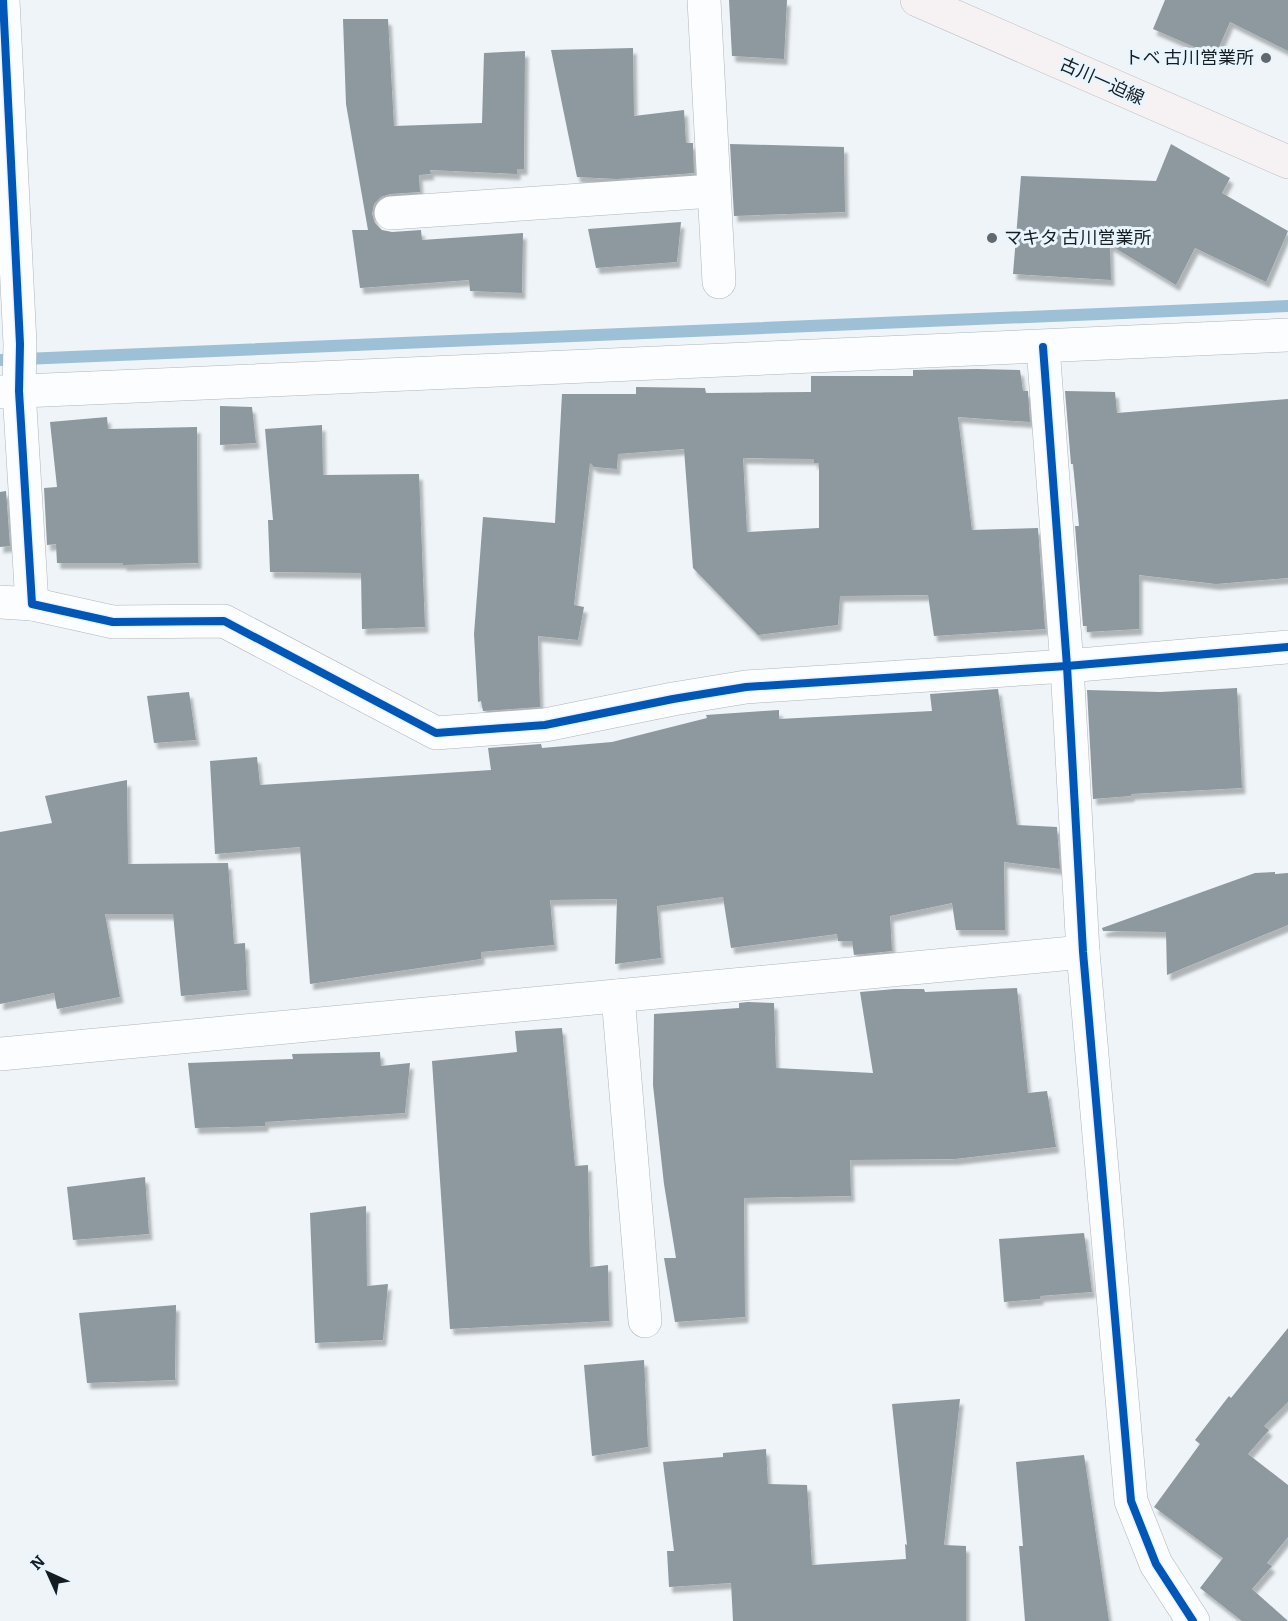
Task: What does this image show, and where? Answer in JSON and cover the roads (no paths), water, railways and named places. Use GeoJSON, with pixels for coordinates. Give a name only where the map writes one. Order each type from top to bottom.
{"type":"FeatureCollection","features":[{"type":"Feature","properties":{"kind":"main road","name":"古川一迫線"},"geometry":{"type":"LineString","coordinates":[[916,0],[1288,162]]}},
{"type":"Feature","properties":{"kind":"street"},"geometry":{"type":"LineString","coordinates":[[3,0],[15,374],[32,604]]}},
{"type":"Feature","properties":{"kind":"street"},"geometry":{"type":"LineString","coordinates":[[704,0],[718,282]]}},
{"type":"Feature","properties":{"kind":"street"},"geometry":{"type":"LineString","coordinates":[[391,213],[713,190]]}},
{"type":"Feature","properties":{"kind":"street"},"geometry":{"type":"LineString","coordinates":[[15,374],[1043,347],[1288,335]]}},
{"type":"Feature","properties":{"kind":"street"},"geometry":{"type":"LineString","coordinates":[[1043,347],[1067,666],[1083,952],[1131,1501],[1156,1564],[1193,1621]]}},
{"type":"Feature","properties":{"kind":"street"},"geometry":{"type":"LineString","coordinates":[[0,602],[32,604],[113,622],[224,621],[436,733],[545,724],[746,687],[1067,666],[1288,647]]}},
{"type":"Feature","properties":{"kind":"street"},"geometry":{"type":"LineString","coordinates":[[0,1054],[1083,952]]}},
{"type":"Feature","properties":{"kind":"street"},"geometry":{"type":"LineString","coordinates":[[618,996],[645,1321]]}},
{"type":"Feature","properties":{"kind":"waterway"},"geometry":{"type":"LineString","coordinates":[[0,360],[1288,306]]}},
{"type":"Feature","properties":{"kind":"place","name":"トベ 古川営業所"},"geometry":{"type":"Point","coordinates":[1266,58]}},
{"type":"Feature","properties":{"kind":"place","name":"マキタ 古川営業所"},"geometry":{"type":"Point","coordinates":[992,238]}}]}
